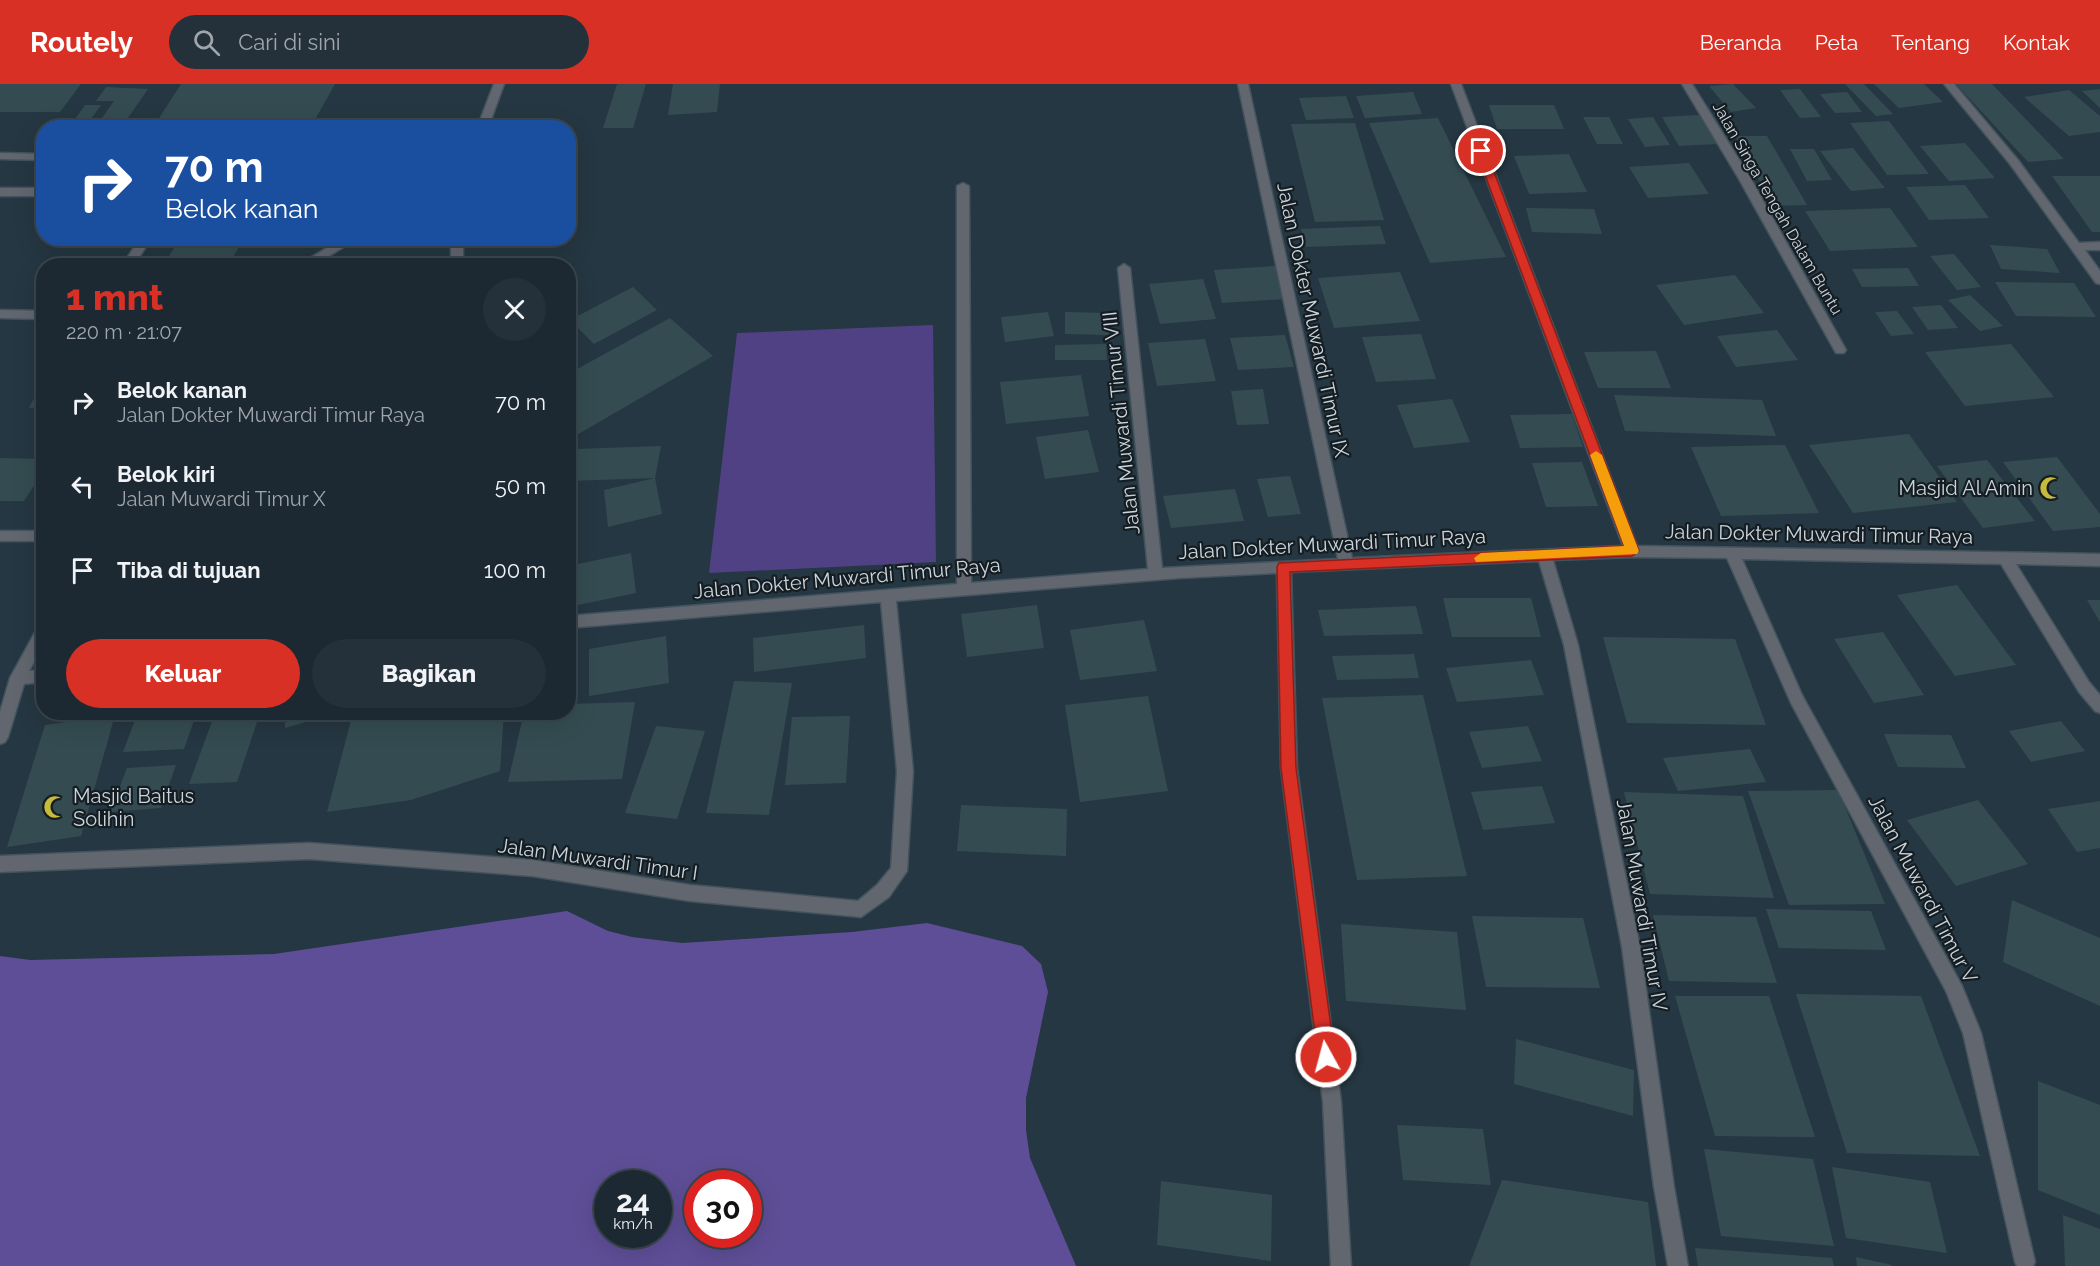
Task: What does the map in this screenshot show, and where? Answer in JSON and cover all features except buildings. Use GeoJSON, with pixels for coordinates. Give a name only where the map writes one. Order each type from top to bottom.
{"type":"FeatureCollection","features":[{"type":"Feature","properties":{"kind":"street"},"geometry":{"type":"LineString","coordinates":[[485,120],[499,84]]}},
{"type":"Feature","properties":{"kind":"street","name":"Jalan Dokter Muwardi Timur IX"},"geometry":{"type":"LineString","coordinates":[[1243,84],[1346,564]]}},
{"type":"Feature","properties":{"kind":"street"},"geometry":{"type":"LineString","coordinates":[[1456,84],[1632,551]]}},
{"type":"Feature","properties":{"kind":"street","name":"Jalan Singa Tengah Dalam Buntu"},"geometry":{"type":"LineString","coordinates":[[1687,84],[1745,179],[1840,350]]}},
{"type":"Feature","properties":{"kind":"street"},"geometry":{"type":"LineString","coordinates":[[1948,84],[2014,162],[2100,280]]}},
{"type":"Feature","properties":{"kind":"street"},"geometry":{"type":"LineString","coordinates":[[0,156],[36,157]]}},
{"type":"Feature","properties":{"kind":"street"},"geometry":{"type":"LineString","coordinates":[[963,186],[964,590]]}},
{"type":"Feature","properties":{"kind":"street"},"geometry":{"type":"LineString","coordinates":[[0,192],[36,192]]}},
{"type":"Feature","properties":{"kind":"street"},"geometry":{"type":"LineString","coordinates":[[317,258],[339,246]]}},
{"type":"Feature","properties":{"kind":"street"},"geometry":{"type":"LineString","coordinates":[[2076,247],[2100,246]]}},
{"type":"Feature","properties":{"kind":"street","name":"Jalan Muwardi Timur VIII"},"geometry":{"type":"LineString","coordinates":[[1124,268],[1156,574]]}},
{"type":"Feature","properties":{"kind":"street"},"geometry":{"type":"LineString","coordinates":[[0,314],[36,315]]}},
{"type":"Feature","properties":{"kind":"street"},"geometry":{"type":"LineString","coordinates":[[0,536],[36,536]]}},
{"type":"Feature","properties":{"kind":"street","name":"Jalan Dokter Muwardi Timur Raya"},"geometry":{"type":"LineString","coordinates":[[576,621],[1156,574],[1632,551],[2100,560]]}},
{"type":"Feature","properties":{"kind":"street","name":"Jalan Muwardi Timur V"},"geometry":{"type":"LineString","coordinates":[[1732,553],[1796,699],[1876,843],[1960,1005],[1972,1034],[2025,1262]]}},
{"type":"Feature","properties":{"kind":"street","name":"Jalan Muwardi Timur IV"},"geometry":{"type":"LineString","coordinates":[[1544,555],[1571,645],[1631,947],[1664,1187],[1678,1266]]}},
{"type":"Feature","properties":{"kind":"street"},"geometry":{"type":"LineString","coordinates":[[2005,558],[2084,687],[2100,706]]}},
{"type":"Feature","properties":{"kind":"street"},"geometry":{"type":"LineString","coordinates":[[1284,567],[1289,768],[1332,1102],[1341,1266]]}},
{"type":"Feature","properties":{"kind":"street","name":"Jalan Muwardi Timur I"},"geometry":{"type":"LineString","coordinates":[[0,864],[309,851],[532,868],[690,893],[861,909],[883,891],[899,871],[905,771],[888,596]]}},
{"type":"Feature","properties":{"kind":"street"},"geometry":{"type":"LineString","coordinates":[[0,737],[18,678],[36,644]]}},
{"type":"Feature","properties":{"kind":"street"},"geometry":{"type":"LineString","coordinates":[[18,678],[36,677]]}},
{"type":"Feature","properties":{"kind":"shaded area"},"geometry":{"type":"Polygon","coordinates":[[[933,325],[936,562],[709,573],[737,333],[933,325]]]}},
{"type":"Feature","properties":{"kind":"shaded area"},"geometry":{"type":"Polygon","coordinates":[[[567,911],[608,931],[632,937],[682,943],[852,932],[927,923],[1022,946],[1041,964],[1048,992],[1026,1098],[1026,1130],[1030,1158],[1076,1266],[0,1266],[0,956],[30,960],[274,954],[567,911]]]}},
{"type":"Feature","properties":{"kind":"slow traffic"},"geometry":{"type":"LineString","coordinates":[[1481,558],[1632,551],[1596,455]]}},
{"type":"Feature","properties":{"kind":"place","name":"Masjid Al Amin"},"geometry":{"type":"Point","coordinates":[2051,488]}},
{"type":"Feature","properties":{"kind":"place","name":"Masjid Baitus Solihin"},"geometry":{"type":"Point","coordinates":[55,807]}},
{"type":"Feature","properties":{"kind":"route"},"geometry":{"type":"LineString","coordinates":[[1326,1057],[1289,768],[1284,567],[1632,551],[1481,151]]}}]}
